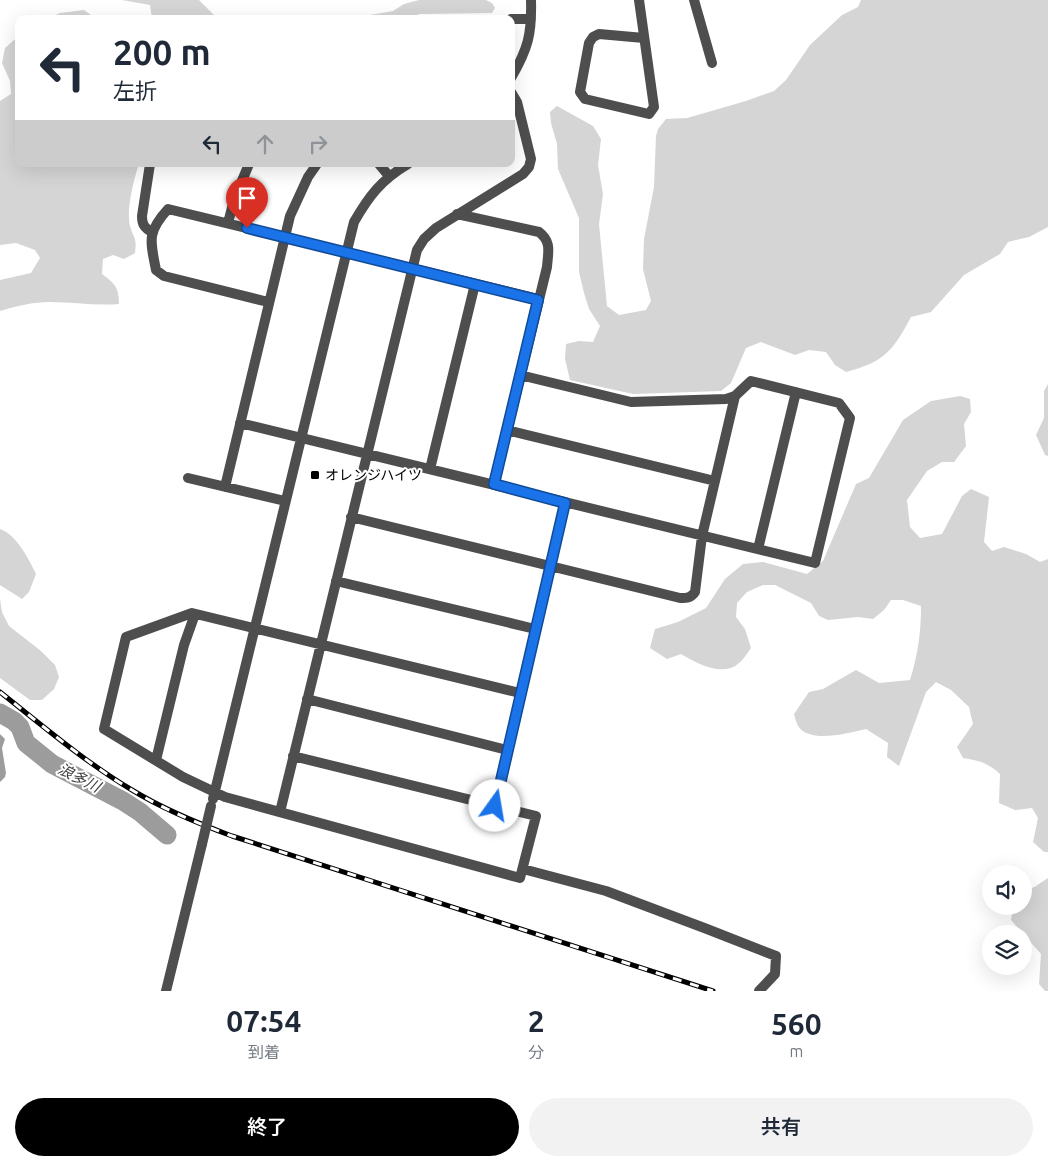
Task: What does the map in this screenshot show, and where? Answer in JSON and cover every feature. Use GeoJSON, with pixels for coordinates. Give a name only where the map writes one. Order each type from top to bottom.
{"type":"FeatureCollection","features":[{"type":"Feature","properties":{"kind":"street"},"geometry":{"type":"LineString","coordinates":[[515,71],[530,37],[532,19],[531,0]]}},
{"type":"Feature","properties":{"kind":"street"},"geometry":{"type":"LineString","coordinates":[[639,0],[654,107],[648,114],[585,99],[580,92],[589,43],[593,37],[599,34],[644,38]]}},
{"type":"Feature","properties":{"kind":"street"},"geometry":{"type":"LineString","coordinates":[[694,0],[712,63]]}},
{"type":"Feature","properties":{"kind":"street"},"geometry":{"type":"LineString","coordinates":[[515,19],[532,19]]}},
{"type":"Feature","properties":{"kind":"street"},"geometry":{"type":"LineString","coordinates":[[280,812],[417,250],[424,239],[436,228],[523,174],[529,167],[531,159],[515,99]]}},
{"type":"Feature","properties":{"kind":"street"},"geometry":{"type":"LineString","coordinates":[[150,167],[142,224],[146,230],[152,232]]}},
{"type":"Feature","properties":{"kind":"street"},"geometry":{"type":"LineString","coordinates":[[228,223],[234,200],[249,167]]}},
{"type":"Feature","properties":{"kind":"street"},"geometry":{"type":"LineString","coordinates":[[225,487],[290,216],[308,177],[315,167]]}},
{"type":"Feature","properties":{"kind":"street"},"geometry":{"type":"LineString","coordinates":[[382,167],[389,176]]}},
{"type":"Feature","properties":{"kind":"street"},"geometry":{"type":"LineString","coordinates":[[166,991],[345,251],[354,222],[366,201],[380,184],[403,167]]}},
{"type":"Feature","properties":{"kind":"street"},"geometry":{"type":"LineString","coordinates":[[268,302],[164,276],[156,270],[152,254],[152,232],[155,223],[168,209],[538,300]]}},
{"type":"Feature","properties":{"kind":"street"},"geometry":{"type":"LineString","coordinates":[[457,214],[538,232],[545,236],[548,243],[547,267],[494,484]]}},
{"type":"Feature","properties":{"kind":"street"},"geometry":{"type":"LineString","coordinates":[[430,469],[476,284]]}},
{"type":"Feature","properties":{"kind":"street"},"geometry":{"type":"LineString","coordinates":[[240,423],[814,563],[850,418],[839,403],[751,381],[735,396],[726,399],[712,401],[631,402],[520,375]]}},
{"type":"Feature","properties":{"kind":"street"},"geometry":{"type":"LineString","coordinates":[[758,549],[796,392]]}},
{"type":"Feature","properties":{"kind":"street"},"geometry":{"type":"LineString","coordinates":[[351,517],[550,567],[680,598],[687,598],[695,592],[702,536],[735,396]]}},
{"type":"Feature","properties":{"kind":"street"},"geometry":{"type":"LineString","coordinates":[[507,430],[715,481]]}},
{"type":"Feature","properties":{"kind":"street"},"geometry":{"type":"LineString","coordinates":[[188,478],[285,501]]}},
{"type":"Feature","properties":{"kind":"street"},"geometry":{"type":"LineString","coordinates":[[495,806],[565,503]]}},
{"type":"Feature","properties":{"kind":"street"},"geometry":{"type":"LineString","coordinates":[[336,581],[535,629]]}},
{"type":"Feature","properties":{"kind":"street"},"geometry":{"type":"LineString","coordinates":[[293,756],[536,816],[520,878],[225,797],[183,777],[104,729],[126,637],[192,613],[520,693]]}},
{"type":"Feature","properties":{"kind":"street"},"geometry":{"type":"LineString","coordinates":[[156,760],[184,645],[194,614]]}},
{"type":"Feature","properties":{"kind":"street"},"geometry":{"type":"LineString","coordinates":[[307,699],[508,750]]}},
{"type":"Feature","properties":{"kind":"street"},"geometry":{"type":"LineString","coordinates":[[523,869],[606,891],[707,928],[776,956],[775,974],[760,991]]}},
{"type":"Feature","properties":{"kind":"shaded area"},"geometry":{"type":"Polygon","coordinates":[[[122,0],[199,0],[214,15],[151,15],[150,5],[122,0]]]}},
{"type":"Feature","properties":{"kind":"shaded area"},"geometry":{"type":"Polygon","coordinates":[[[419,0],[486,0],[492,3],[495,8],[492,13],[370,15],[393,11],[404,4],[419,0]]]}},
{"type":"Feature","properties":{"kind":"shaded area"},"geometry":{"type":"Polygon","coordinates":[[[861,0],[1048,0],[1048,227],[1029,237],[1008,242],[1000,254],[964,275],[931,312],[911,317],[899,339],[886,354],[870,364],[859,368],[846,372],[835,365],[826,352],[809,350],[795,355],[761,342],[746,348],[731,383],[721,391],[633,394],[570,380],[565,359],[566,344],[579,341],[593,342],[600,326],[589,309],[579,272],[579,218],[558,169],[557,144],[550,112],[557,106],[593,126],[601,139],[598,165],[603,194],[599,224],[607,306],[619,315],[646,310],[651,301],[643,269],[644,239],[654,187],[656,136],[658,129],[666,119],[687,118],[774,91],[786,80],[810,45],[842,15],[858,7],[861,0]]]}},
{"type":"Feature","properties":{"kind":"shaded area"},"geometry":{"type":"Polygon","coordinates":[[[84,10],[91,15],[56,15],[84,10]]]}},
{"type":"Feature","properties":{"kind":"shaded area"},"geometry":{"type":"Polygon","coordinates":[[[14,40],[15,167],[138,167],[129,212],[130,226],[135,241],[135,253],[124,259],[113,255],[103,259],[102,274],[115,286],[119,304],[44,302],[0,311],[0,280],[31,273],[40,258],[35,250],[16,243],[0,245],[0,101],[11,94],[10,81],[2,63],[5,48],[14,40]]]}},
{"type":"Feature","properties":{"kind":"shaded area"},"geometry":{"type":"Polygon","coordinates":[[[1048,384],[1048,456],[1045,455],[1036,435],[1044,418],[1044,391],[1048,384]]]}},
{"type":"Feature","properties":{"kind":"shaded area"},"geometry":{"type":"Polygon","coordinates":[[[960,396],[970,399],[971,412],[964,424],[966,446],[954,462],[942,462],[927,471],[907,500],[910,527],[920,538],[942,534],[962,496],[971,489],[989,497],[984,542],[992,551],[1004,547],[1026,554],[1040,562],[1048,559],[1048,852],[1044,852],[1033,842],[1038,818],[1032,808],[1015,810],[999,803],[1000,774],[992,767],[983,763],[963,758],[957,747],[973,724],[969,707],[951,690],[936,682],[926,692],[899,766],[887,757],[888,743],[866,729],[840,735],[820,736],[811,735],[798,726],[794,714],[809,692],[823,689],[856,670],[879,683],[910,680],[918,643],[921,606],[903,600],[891,600],[884,610],[873,619],[858,617],[828,620],[819,616],[811,603],[775,585],[763,585],[747,592],[737,603],[736,617],[745,629],[751,648],[741,661],[733,667],[725,669],[710,668],[681,654],[667,659],[650,648],[655,629],[678,622],[706,608],[725,579],[743,564],[763,562],[807,574],[823,561],[856,484],[869,478],[903,420],[931,401],[960,396]]]}},
{"type":"Feature","properties":{"kind":"shaded area"},"geometry":{"type":"Polygon","coordinates":[[[0,529],[17,541],[36,574],[29,592],[22,599],[0,585],[0,529]]]}},
{"type":"Feature","properties":{"kind":"shaded area"},"geometry":{"type":"Polygon","coordinates":[[[0,599],[2,612],[9,626],[41,651],[55,665],[59,677],[54,689],[42,700],[30,700],[0,678],[0,599]]]}},
{"type":"Feature","properties":{"kind":"shaded area"},"geometry":{"type":"Polygon","coordinates":[[[0,734],[5,739],[2,748],[6,773],[0,782],[0,734]]]}},
{"type":"Feature","properties":{"kind":"shaded area"},"geometry":{"type":"Polygon","coordinates":[[[1048,878],[1048,991],[1045,991],[1039,984],[1041,954],[1032,944],[1032,925],[1015,925],[1011,920],[1012,915],[1032,915],[1032,888],[1048,878]]]}},
{"type":"Feature","properties":{"kind":"waterway","name":"浪多川"},"geometry":{"type":"LineString","coordinates":[[0,713],[14,721],[20,727],[26,743],[52,764],[123,801],[140,812],[167,835]]}},
{"type":"Feature","properties":{"kind":"railway"},"geometry":{"type":"LineString","coordinates":[[0,692],[98,768],[132,790],[193,821],[232,836],[713,991]]}},
{"type":"Feature","properties":{"kind":"place","name":"オレンジハイツ"},"geometry":{"type":"Point","coordinates":[315,475]}},
{"type":"Feature","properties":{"kind":"route"},"geometry":{"type":"LineString","coordinates":[[247,228],[538,300],[494,484],[565,503],[495,806]]}}]}
